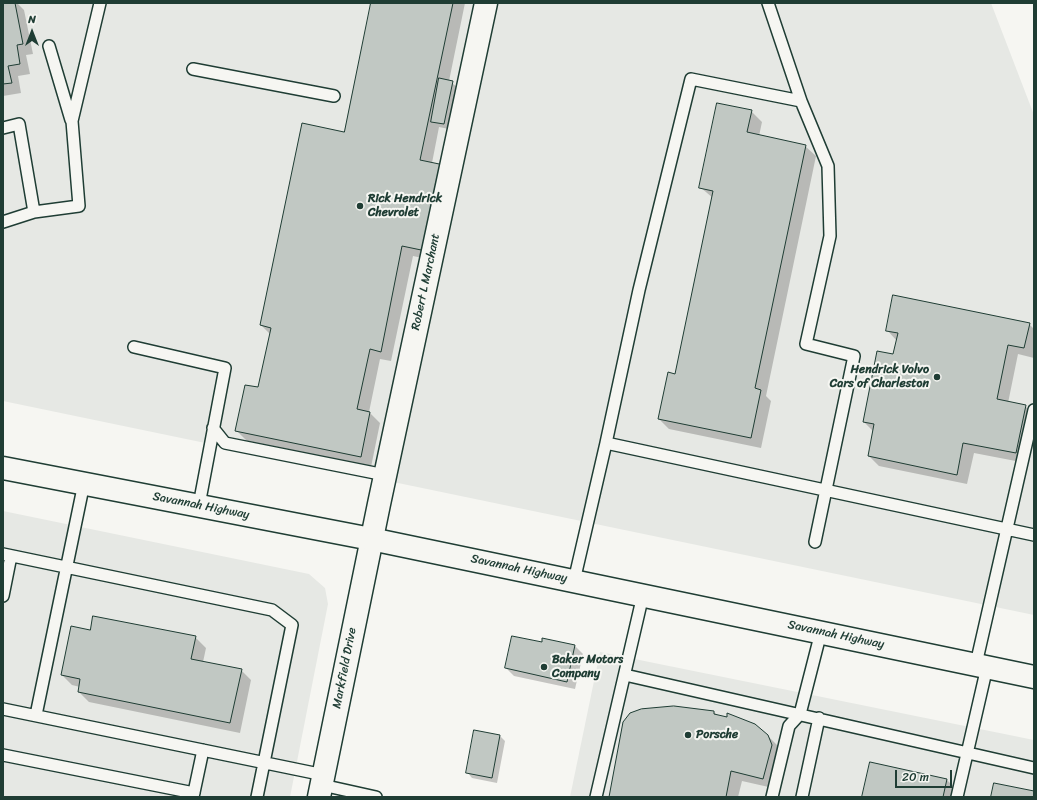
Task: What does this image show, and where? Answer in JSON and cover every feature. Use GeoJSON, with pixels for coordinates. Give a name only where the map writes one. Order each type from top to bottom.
{"type":"FeatureCollection","features":[{"type":"Feature","properties":{"kind":"main road","name":"Robert L Marchant"},"geometry":{"type":"LineString","coordinates":[[371,538],[486,3]]}},
{"type":"Feature","properties":{"kind":"main road","name":"Savannah Highway"},"geometry":{"type":"LineString","coordinates":[[3,468],[371,538],[1034,677]]}},
{"type":"Feature","properties":{"kind":"main road","name":"Markfield Drive"},"geometry":{"type":"LineString","coordinates":[[322,786],[371,538]]}},
{"type":"Feature","properties":{"kind":"lane"},"geometry":{"type":"LineString","coordinates":[[72,121],[100,3]]}},
{"type":"Feature","properties":{"kind":"lane"},"geometry":{"type":"LineString","coordinates":[[768,3],[801,101],[828,166],[830,236],[806,344],[854,356],[816,542]]}},
{"type":"Feature","properties":{"kind":"lane"},"geometry":{"type":"LineString","coordinates":[[3,222],[34,212],[79,206],[72,121],[49,46]]}},
{"type":"Feature","properties":{"kind":"lane"},"geometry":{"type":"LineString","coordinates":[[193,69],[334,96]]}},
{"type":"Feature","properties":{"kind":"lane"},"geometry":{"type":"LineString","coordinates":[[574,581],[606,444],[639,290],[691,79],[801,101]]}},
{"type":"Feature","properties":{"kind":"lane"},"geometry":{"type":"LineString","coordinates":[[3,128],[19,124],[34,212]]}},
{"type":"Feature","properties":{"kind":"lane"},"geometry":{"type":"LineString","coordinates":[[134,347],[225,368],[199,505]]}},
{"type":"Feature","properties":{"kind":"lane"},"geometry":{"type":"LineString","coordinates":[[957,797],[1007,528],[1034,410]]}},
{"type":"Feature","properties":{"kind":"lane"},"geometry":{"type":"LineString","coordinates":[[213,428],[225,442],[385,475]]}},
{"type":"Feature","properties":{"kind":"lane"},"geometry":{"type":"LineString","coordinates":[[606,444],[1007,528],[1034,535]]}},
{"type":"Feature","properties":{"kind":"lane"},"geometry":{"type":"LineString","coordinates":[[36,715],[84,483]]}},
{"type":"Feature","properties":{"kind":"lane"},"geometry":{"type":"LineString","coordinates":[[3,596],[7,555],[272,610],[292,625],[257,797]]}},
{"type":"Feature","properties":{"kind":"lane"},"geometry":{"type":"LineString","coordinates":[[596,797],[643,595]]}},
{"type":"Feature","properties":{"kind":"lane"},"geometry":{"type":"LineString","coordinates":[[772,797],[789,726],[800,714],[821,632]]}},
{"type":"Feature","properties":{"kind":"lane"},"geometry":{"type":"LineString","coordinates":[[625,675],[1034,768]]}},
{"type":"Feature","properties":{"kind":"lane"},"geometry":{"type":"LineString","coordinates":[[3,708],[264,763],[322,786],[376,797]]}},
{"type":"Feature","properties":{"kind":"lane"},"geometry":{"type":"LineString","coordinates":[[802,797],[819,718]]}},
{"type":"Feature","properties":{"kind":"lane"},"geometry":{"type":"LineString","coordinates":[[3,756],[194,795],[203,750]]}},
{"type":"Feature","properties":{"kind":"shaded area"},"geometry":{"type":"Polygon","coordinates":[[[3,3],[991,3],[1034,115],[1034,615],[3,401],[3,3]]]}},
{"type":"Feature","properties":{"kind":"shaded area"},"geometry":{"type":"Polygon","coordinates":[[[3,511],[309,574],[325,588],[328,604],[290,797],[3,797],[3,511]]]}},
{"type":"Feature","properties":{"kind":"shaded area"},"geometry":{"type":"Polygon","coordinates":[[[600,652],[1034,740],[1034,797],[570,797],[600,652]]]}},
{"type":"Feature","properties":{"kind":"building"},"geometry":{"type":"Polygon","coordinates":[[[3,3],[15,3],[23,44],[17,45],[20,64],[8,66],[12,83],[3,84],[3,3]]]}},
{"type":"Feature","properties":{"kind":"building","name":"Rick Hendrick Chevrolet"},"geometry":{"type":"Polygon","coordinates":[[[371,3],[453,3],[420,160],[444,165],[426,251],[402,246],[381,352],[370,349],[357,409],[370,412],[361,457],[235,431],[245,385],[258,387],[271,328],[260,325],[302,123],[344,132],[371,3]]]}},
{"type":"Feature","properties":{"kind":"building"},"geometry":{"type":"Polygon","coordinates":[[[439,78],[453,81],[444,124],[431,122],[439,78]]]}},
{"type":"Feature","properties":{"kind":"building"},"geometry":{"type":"Polygon","coordinates":[[[717,103],[752,110],[747,132],[806,145],[755,388],[761,390],[751,438],[658,419],[668,372],[675,374],[713,191],[699,188],[717,103]]]}},
{"type":"Feature","properties":{"kind":"building","name":"Hendrick Volvo Cars of Charleston"},"geometry":{"type":"Polygon","coordinates":[[[893,295],[1030,323],[1024,348],[1008,345],[997,399],[1026,405],[1016,453],[963,443],[957,475],[868,456],[874,424],[863,422],[877,351],[893,354],[898,333],[886,331],[893,295]]]}},
{"type":"Feature","properties":{"kind":"building"},"geometry":{"type":"Polygon","coordinates":[[[93,616],[196,636],[191,659],[242,669],[230,723],[78,692],[80,679],[61,675],[71,626],[90,630],[93,616]]]}},
{"type":"Feature","properties":{"kind":"building"},"geometry":{"type":"Polygon","coordinates":[[[512,636],[542,642],[542,638],[575,645],[567,682],[505,668],[512,636]]]}},
{"type":"Feature","properties":{"kind":"building"},"geometry":{"type":"Polygon","coordinates":[[[674,706],[714,711],[714,714],[727,717],[727,713],[755,724],[768,735],[772,745],[763,779],[731,771],[726,797],[609,797],[623,722],[630,713],[641,709],[674,706]]]}},
{"type":"Feature","properties":{"kind":"building"},"geometry":{"type":"Polygon","coordinates":[[[474,730],[500,735],[492,778],[466,773],[474,730]]]}},
{"type":"Feature","properties":{"kind":"building"},"geometry":{"type":"Polygon","coordinates":[[[870,762],[947,779],[943,797],[862,797],[870,762]]]}},
{"type":"Feature","properties":{"kind":"building"},"geometry":{"type":"Polygon","coordinates":[[[994,783],[1034,791],[1034,797],[991,797],[994,783]]]}},
{"type":"Feature","properties":{"kind":"place","name":"Rick Hendrick Chevrolet"},"geometry":{"type":"Point","coordinates":[360,206]}},
{"type":"Feature","properties":{"kind":"place","name":"Hendrick Volvo Cars of Charleston"},"geometry":{"type":"Point","coordinates":[937,377]}},
{"type":"Feature","properties":{"kind":"place","name":"Baker Motors Company"},"geometry":{"type":"Point","coordinates":[544,667]}},
{"type":"Feature","properties":{"kind":"place","name":"Porsche"},"geometry":{"type":"Point","coordinates":[688,735]}}]}
